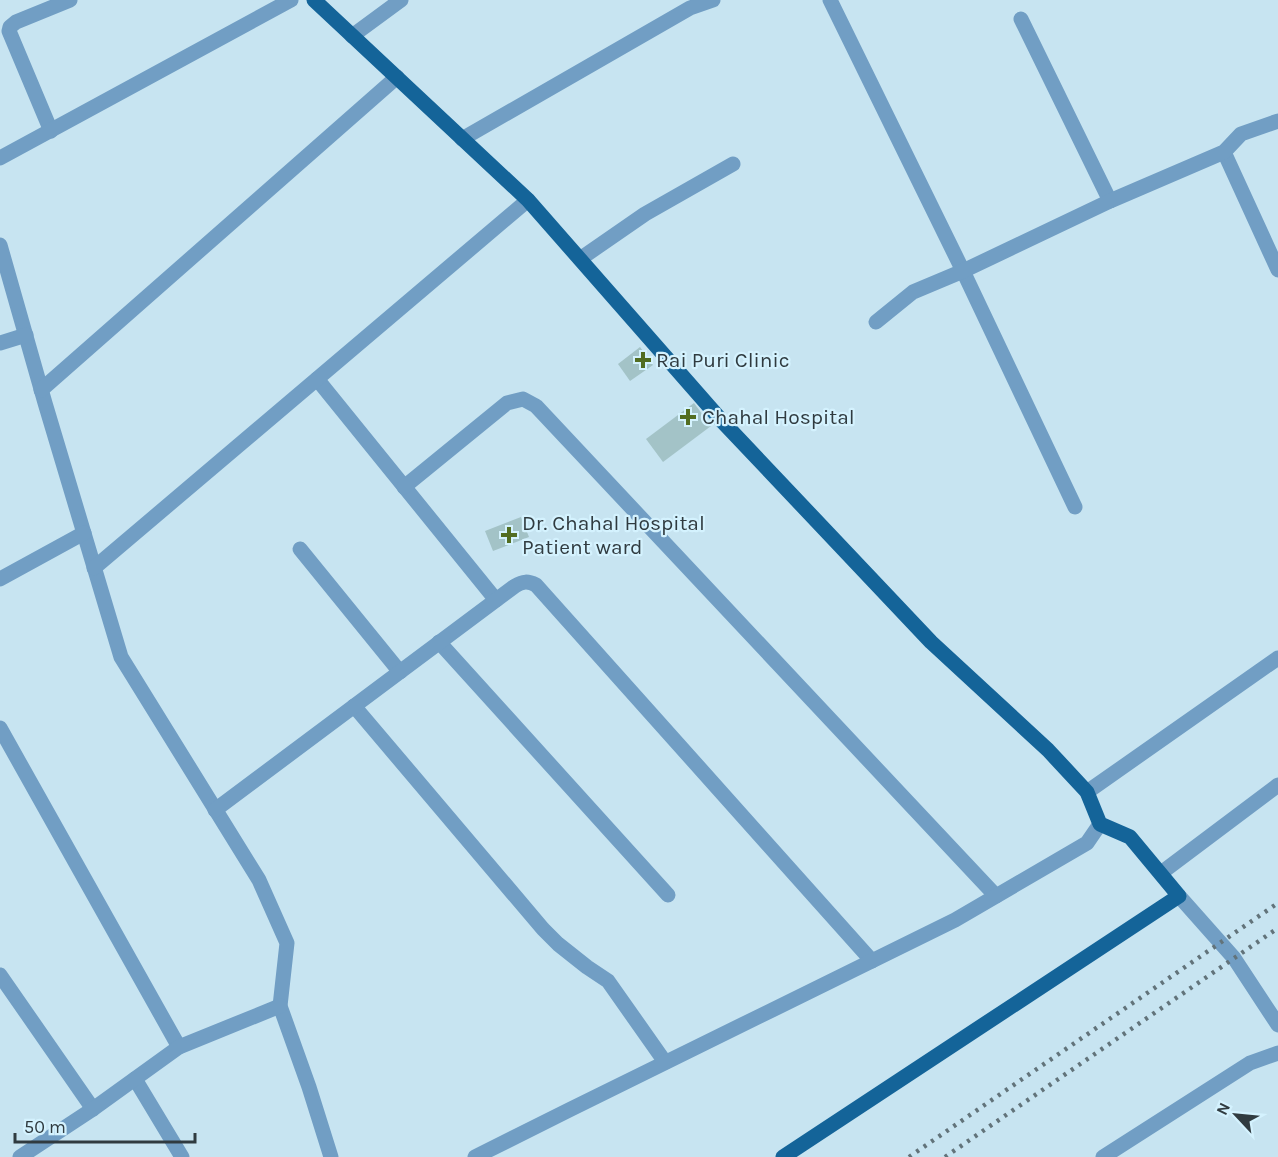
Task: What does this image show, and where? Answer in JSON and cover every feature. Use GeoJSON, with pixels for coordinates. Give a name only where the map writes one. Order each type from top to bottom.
{"type":"FeatureCollection","features":[{"type":"Feature","properties":{"kind":"main road"},"geometry":{"type":"LineString","coordinates":[[314,0],[528,200],[721,420],[931,642],[1048,750],[1087,792],[1100,824],[1130,837],[1179,896],[783,1157]]}},
{"type":"Feature","properties":{"kind":"street"},"geometry":{"type":"LineString","coordinates":[[51,131],[9,31],[16,22],[70,0]]}},
{"type":"Feature","properties":{"kind":"street"},"geometry":{"type":"LineString","coordinates":[[0,158],[291,0]]}},
{"type":"Feature","properties":{"kind":"street"},"geometry":{"type":"LineString","coordinates":[[352,36],[401,0]]}},
{"type":"Feature","properties":{"kind":"street"},"geometry":{"type":"LineString","coordinates":[[462,139],[690,8],[713,0]]}},
{"type":"Feature","properties":{"kind":"street"},"geometry":{"type":"LineString","coordinates":[[830,0],[963,271],[1075,507]]}},
{"type":"Feature","properties":{"kind":"street"},"geometry":{"type":"LineString","coordinates":[[1021,19],[1110,201]]}},
{"type":"Feature","properties":{"kind":"street"},"geometry":{"type":"LineString","coordinates":[[41,390],[397,77]]}},
{"type":"Feature","properties":{"kind":"street"},"geometry":{"type":"LineString","coordinates":[[876,322],[913,292],[963,271],[1110,201],[1224,152],[1241,134],[1278,121]]}},
{"type":"Feature","properties":{"kind":"street"},"geometry":{"type":"LineString","coordinates":[[1224,152],[1278,270]]}},
{"type":"Feature","properties":{"kind":"street"},"geometry":{"type":"LineString","coordinates":[[580,259],[645,214],[733,164]]}},
{"type":"Feature","properties":{"kind":"street"},"geometry":{"type":"LineString","coordinates":[[94,568],[528,200]]}},
{"type":"Feature","properties":{"kind":"street"},"geometry":{"type":"LineString","coordinates":[[0,245],[121,657],[259,880],[287,943],[280,1006],[331,1157]]}},
{"type":"Feature","properties":{"kind":"street"},"geometry":{"type":"LineString","coordinates":[[0,343],[26,335]]}},
{"type":"Feature","properties":{"kind":"street"},"geometry":{"type":"LineString","coordinates":[[316,379],[496,600]]}},
{"type":"Feature","properties":{"kind":"street"},"geometry":{"type":"LineString","coordinates":[[404,487],[507,403],[523,399],[536,406],[996,896]]}},
{"type":"Feature","properties":{"kind":"street"},"geometry":{"type":"LineString","coordinates":[[0,579],[84,533]]}},
{"type":"Feature","properties":{"kind":"street"},"geometry":{"type":"LineString","coordinates":[[300,549],[400,672]]}},
{"type":"Feature","properties":{"kind":"street"},"geometry":{"type":"LineString","coordinates":[[215,810],[520,582],[526,581],[536,585],[872,961]]}},
{"type":"Feature","properties":{"kind":"street"},"geometry":{"type":"LineString","coordinates":[[439,642],[668,895]]}},
{"type":"Feature","properties":{"kind":"street"},"geometry":{"type":"LineString","coordinates":[[1087,792],[1278,658]]}},
{"type":"Feature","properties":{"kind":"street"},"geometry":{"type":"LineString","coordinates":[[354,706],[543,929],[564,949],[608,981],[665,1062]]}},
{"type":"Feature","properties":{"kind":"street"},"geometry":{"type":"LineString","coordinates":[[0,728],[179,1047]]}},
{"type":"Feature","properties":{"kind":"street"},"geometry":{"type":"LineString","coordinates":[[1161,873],[1278,785]]}},
{"type":"Feature","properties":{"kind":"street"},"geometry":{"type":"LineString","coordinates":[[475,1157],[955,920],[1087,843],[1100,824]]}},
{"type":"Feature","properties":{"kind":"street"},"geometry":{"type":"LineString","coordinates":[[1179,896],[1234,958],[1278,1025]]}},
{"type":"Feature","properties":{"kind":"street"},"geometry":{"type":"LineString","coordinates":[[0,975],[93,1109]]}},
{"type":"Feature","properties":{"kind":"street"},"geometry":{"type":"LineString","coordinates":[[20,1157],[93,1109],[179,1047],[280,1006]]}},
{"type":"Feature","properties":{"kind":"street"},"geometry":{"type":"LineString","coordinates":[[1103,1157],[1250,1063],[1278,1053]]}},
{"type":"Feature","properties":{"kind":"street"},"geometry":{"type":"LineString","coordinates":[[135,1079],[182,1157]]}},
{"type":"Feature","properties":{"kind":"building"},"geometry":{"type":"Polygon","coordinates":[[[640,347],[653,365],[630,381],[618,364],[640,347]]]}},
{"type":"Feature","properties":{"kind":"building"},"geometry":{"type":"Polygon","coordinates":[[[694,403],[711,426],[663,462],[646,439],[694,403]]]}},
{"type":"Feature","properties":{"kind":"building"},"geometry":{"type":"Polygon","coordinates":[[[521,517],[529,537],[493,551],[485,531],[521,517]]]}},
{"type":"Feature","properties":{"kind":"railway"},"geometry":{"type":"LineString","coordinates":[[909,1157],[1278,903]]}},
{"type":"Feature","properties":{"kind":"railway"},"geometry":{"type":"LineString","coordinates":[[945,1157],[1278,928]]}},
{"type":"Feature","properties":{"kind":"place","name":"Rai Puri Clinic"},"geometry":{"type":"Point","coordinates":[643,360]}},
{"type":"Feature","properties":{"kind":"place","name":"Chahal Hospital"},"geometry":{"type":"Point","coordinates":[688,417]}},
{"type":"Feature","properties":{"kind":"place","name":"Dr. Chahal Hospital Patient ward"},"geometry":{"type":"Point","coordinates":[509,535]}}]}
